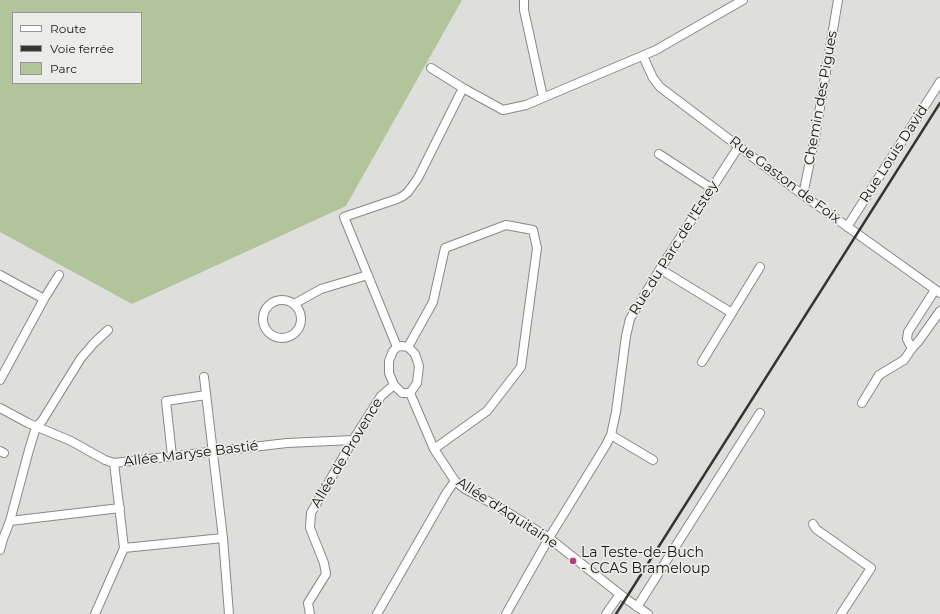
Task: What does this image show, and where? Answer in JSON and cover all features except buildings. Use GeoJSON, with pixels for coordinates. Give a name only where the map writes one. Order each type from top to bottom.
{"type":"FeatureCollection","features":[{"type":"Feature","properties":{"kind":"street"},"geometry":{"type":"LineString","coordinates":[[524,0],[524,10],[543,97]]}},
{"type":"Feature","properties":{"kind":"street"},"geometry":{"type":"LineString","coordinates":[[432,68],[463,88],[503,110],[526,105],[656,50],[743,0]]}},
{"type":"Feature","properties":{"kind":"street","name":"Chemin des Pigues"},"geometry":{"type":"LineString","coordinates":[[803,195],[814,144],[838,0]]}},
{"type":"Feature","properties":{"kind":"street","name":"Rue Gaston de Foix"},"geometry":{"type":"LineString","coordinates":[[643,56],[657,84],[803,195],[937,291]]}},
{"type":"Feature","properties":{"kind":"street","name":"Rue Louis David"},"geometry":{"type":"LineString","coordinates":[[847,227],[940,82]]}},
{"type":"Feature","properties":{"kind":"street"},"geometry":{"type":"LineString","coordinates":[[397,347],[344,217],[397,199],[408,192],[418,178],[463,88]]}},
{"type":"Feature","properties":{"kind":"street","name":"Rue du Parc de l'Estey"},"geometry":{"type":"LineString","coordinates":[[506,614],[549,538],[611,435],[616,412],[626,336],[630,319],[711,188],[739,146]]}},
{"type":"Feature","properties":{"kind":"street"},"geometry":{"type":"LineString","coordinates":[[659,154],[711,188]]}},
{"type":"Feature","properties":{"kind":"street"},"geometry":{"type":"LineString","coordinates":[[408,348],[433,302],[445,248],[506,225],[532,230],[537,248],[521,367],[487,411],[434,449]]}},
{"type":"Feature","properties":{"kind":"street"},"geometry":{"type":"LineString","coordinates":[[702,362],[760,267]]}},
{"type":"Feature","properties":{"kind":"street"},"geometry":{"type":"LineString","coordinates":[[660,270],[732,313]]}},
{"type":"Feature","properties":{"kind":"street"},"geometry":{"type":"LineString","coordinates":[[0,275],[44,299]]}},
{"type":"Feature","properties":{"kind":"street"},"geometry":{"type":"LineString","coordinates":[[0,380],[44,299],[59,275]]}},
{"type":"Feature","properties":{"kind":"street"},"geometry":{"type":"LineString","coordinates":[[294,304],[321,289],[368,275]]}},
{"type":"Feature","properties":{"kind":"street"},"geometry":{"type":"LineString","coordinates":[[913,347],[907,339],[908,332],[937,291]]}},
{"type":"Feature","properties":{"kind":"street"},"geometry":{"type":"LineString","coordinates":[[282,300],[294,304],[298,309],[301,320],[296,331],[292,335],[280,338],[269,333],[265,328],[263,315],[270,304],[282,300]]}},
{"type":"Feature","properties":{"kind":"street"},"geometry":{"type":"LineString","coordinates":[[862,403],[879,375],[904,360],[940,311]]}},
{"type":"Feature","properties":{"kind":"street"},"geometry":{"type":"LineString","coordinates":[[0,550],[10,521],[36,427],[42,421],[81,358],[108,330]]}},
{"type":"Feature","properties":{"kind":"street"},"geometry":{"type":"LineString","coordinates":[[401,346],[408,348],[415,354],[418,366],[417,383],[410,393],[402,393],[394,385],[389,373],[389,361],[393,351],[397,347],[401,346]]}},
{"type":"Feature","properties":{"kind":"street"},"geometry":{"type":"LineString","coordinates":[[204,377],[223,538],[229,614]]}},
{"type":"Feature","properties":{"kind":"street","name":"Allée de Provence"},"geometry":{"type":"LineString","coordinates":[[310,614],[308,603],[326,574],[324,563],[310,528],[311,513],[381,396],[394,385]]}},
{"type":"Feature","properties":{"kind":"street","name":"Allée d'Aquitaine"},"geometry":{"type":"LineString","coordinates":[[410,393],[434,449],[455,481],[465,489],[499,507],[549,538],[648,614]]}},
{"type":"Feature","properties":{"kind":"street"},"geometry":{"type":"LineString","coordinates":[[172,456],[166,401],[206,395]]}},
{"type":"Feature","properties":{"kind":"street","name":"Allée Maryse Bastié"},"geometry":{"type":"LineString","coordinates":[[0,408],[28,424],[71,441],[105,460],[114,463],[287,443],[354,440]]}},
{"type":"Feature","properties":{"kind":"street"},"geometry":{"type":"LineString","coordinates":[[637,607],[760,413]]}},
{"type":"Feature","properties":{"kind":"street"},"geometry":{"type":"LineString","coordinates":[[611,435],[653,460]]}},
{"type":"Feature","properties":{"kind":"street"},"geometry":{"type":"LineString","coordinates":[[95,614],[124,548],[114,463]]}},
{"type":"Feature","properties":{"kind":"street"},"geometry":{"type":"LineString","coordinates":[[377,614],[447,492],[455,481]]}},
{"type":"Feature","properties":{"kind":"street"},"geometry":{"type":"LineString","coordinates":[[10,521],[120,508]]}},
{"type":"Feature","properties":{"kind":"street"},"geometry":{"type":"LineString","coordinates":[[813,524],[816,528],[871,568],[841,614]]}},
{"type":"Feature","properties":{"kind":"street"},"geometry":{"type":"LineString","coordinates":[[124,548],[223,538]]}},
{"type":"Feature","properties":{"kind":"street"},"geometry":{"type":"LineString","coordinates":[[606,614],[620,594]]}},
{"type":"Feature","properties":{"kind":"green space"},"geometry":{"type":"Polygon","coordinates":[[[0,0],[462,0],[346,206],[132,304],[0,232],[0,0]]]}},
{"type":"Feature","properties":{"kind":"railway"},"geometry":{"type":"LineString","coordinates":[[616,614],[940,103]]}},
{"type":"Feature","properties":{"kind":"place","name":"La Teste-de-Buch - CCAS Brameloup"},"geometry":{"type":"Point","coordinates":[573,561]}}]}
